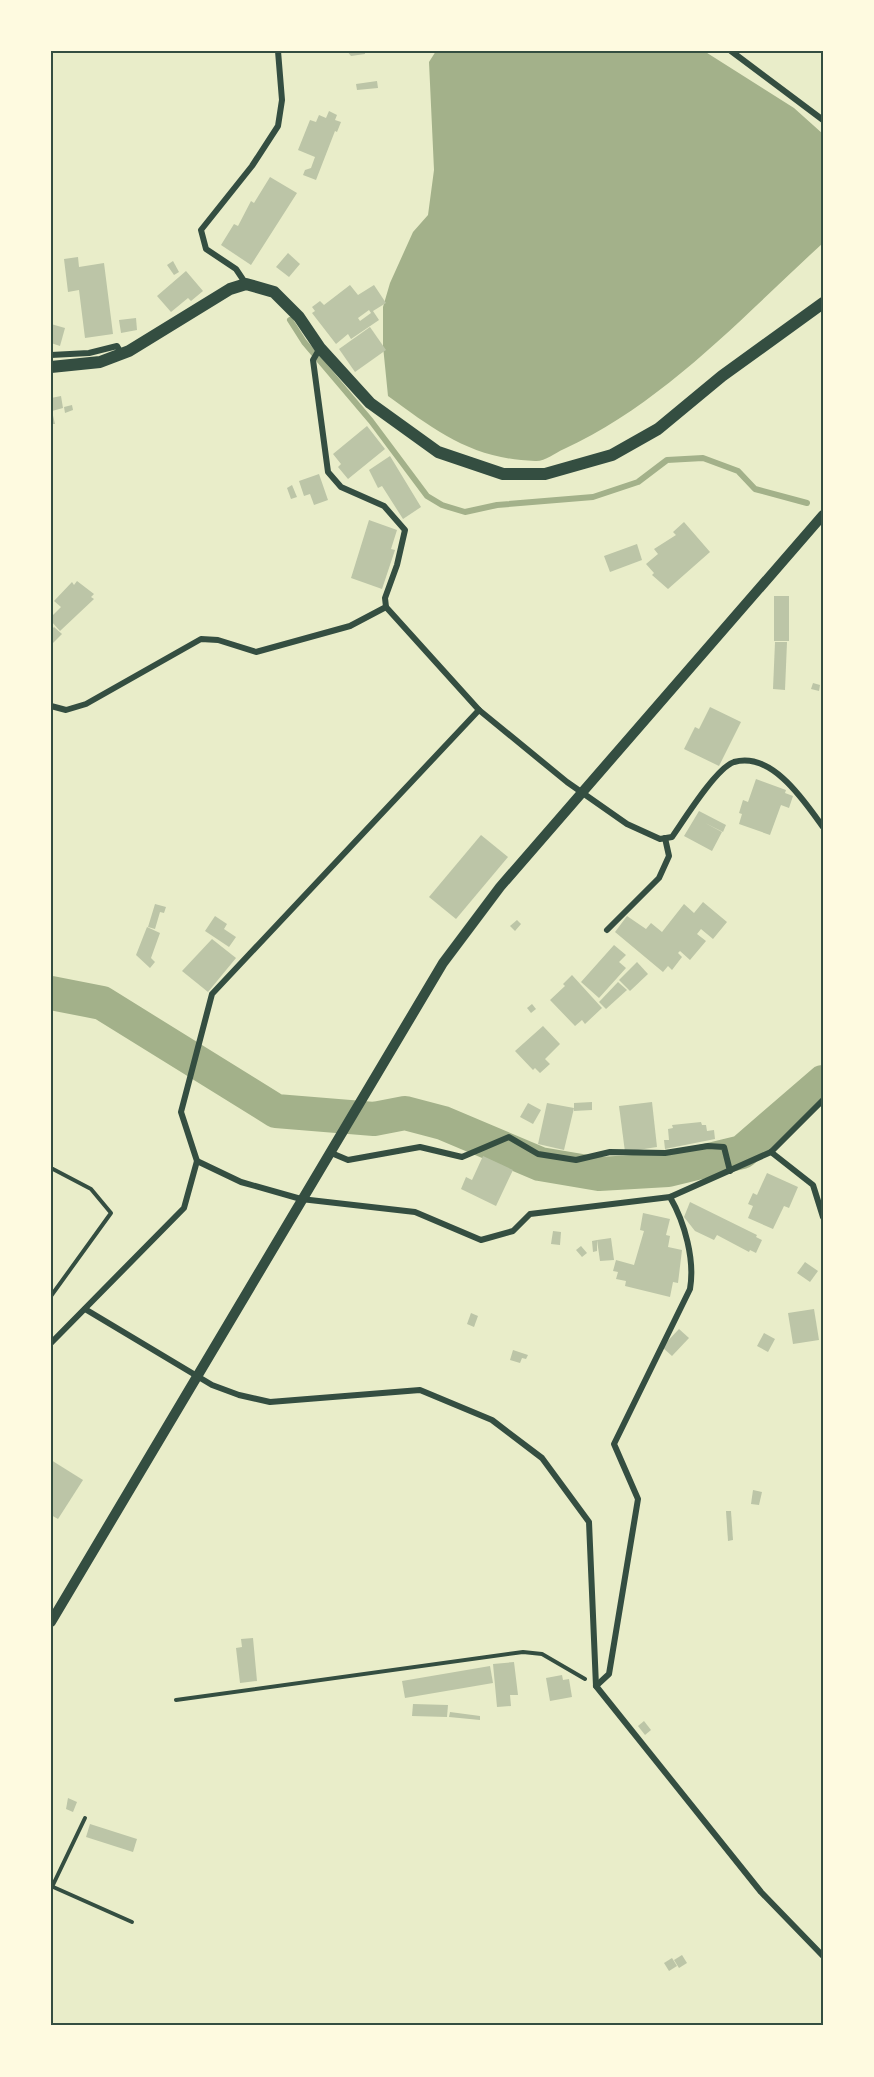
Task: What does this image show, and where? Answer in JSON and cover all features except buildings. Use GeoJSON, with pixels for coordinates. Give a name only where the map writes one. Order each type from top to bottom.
{"type":"FeatureCollection","features":[{"type":"Feature","properties":{"kind":"main road"},"geometry":{"type":"LineString","coordinates":[[51,367],[100,362],[122,354],[230,289],[246,284],[274,292],[299,317],[320,348],[370,403],[438,452],[503,474],[545,474],[612,456],[658,429],[722,376],[823,303]]}},
{"type":"Feature","properties":{"kind":"street"},"geometry":{"type":"LineString","coordinates":[[246,284],[236,269],[207,249],[201,230],[252,166],[278,126],[282,100],[278,51]]}},
{"type":"Feature","properties":{"kind":"street"},"geometry":{"type":"LineString","coordinates":[[731,51],[744,64],[823,120]]}},
{"type":"Feature","properties":{"kind":"street"},"geometry":{"type":"LineString","coordinates":[[51,355],[89,353],[117,346],[122,354]]}},
{"type":"Feature","properties":{"kind":"street"},"geometry":{"type":"LineString","coordinates":[[320,348],[313,360],[328,472],[341,487],[384,506],[405,530],[397,565],[385,598],[386,607],[480,710],[582,794],[627,824],[660,839],[672,837],[721,771],[734,762],[757,763],[780,775],[796,790],[823,827]]}},
{"type":"Feature","properties":{"kind":"street"},"geometry":{"type":"LineString","coordinates":[[51,1622],[330,1149],[443,963],[500,887],[823,515]]}},
{"type":"Feature","properties":{"kind":"street"},"geometry":{"type":"LineString","coordinates":[[51,706],[66,710],[86,704],[201,639],[218,640],[256,652],[350,626],[386,607]]}},
{"type":"Feature","properties":{"kind":"street"},"geometry":{"type":"LineString","coordinates":[[51,1343],[184,1208],[197,1161],[182,1112],[212,994],[480,710]]}},
{"type":"Feature","properties":{"kind":"street"},"geometry":{"type":"LineString","coordinates":[[607,930],[659,878],[669,856],[665,838]]}},
{"type":"Feature","properties":{"kind":"street"},"geometry":{"type":"LineString","coordinates":[[197,1161],[241,1182],[301,1199],[415,1212],[482,1240],[513,1231],[530,1214],[670,1197],[771,1152],[823,1100]]}},
{"type":"Feature","properties":{"kind":"street"},"geometry":{"type":"LineString","coordinates":[[330,1149],[348,1160],[420,1147],[462,1157],[509,1137],[538,1154],[576,1160],[610,1152],[665,1153],[708,1146],[724,1147],[730,1171]]}},
{"type":"Feature","properties":{"kind":"street"},"geometry":{"type":"LineString","coordinates":[[771,1152],[813,1185],[823,1217]]}},
{"type":"Feature","properties":{"kind":"street"},"geometry":{"type":"LineString","coordinates":[[596,1686],[609,1674],[639,1499],[614,1444],[690,1289],[693,1268],[676,1207],[670,1197]]}},
{"type":"Feature","properties":{"kind":"street"},"geometry":{"type":"LineString","coordinates":[[85,1309],[212,1385],[239,1395],[270,1402],[420,1390],[492,1420],[542,1458],[589,1522],[596,1686],[761,1892],[823,1956]]}},
{"type":"Feature","properties":{"kind":"path"},"geometry":{"type":"LineString","coordinates":[[51,1168],[91,1189],[111,1213],[51,1296]]}},
{"type":"Feature","properties":{"kind":"path"},"geometry":{"type":"LineString","coordinates":[[176,1700],[523,1652],[542,1654],[596,1686]]}},
{"type":"Feature","properties":{"kind":"path"},"geometry":{"type":"LineString","coordinates":[[85,1818],[51,1887],[132,1922]]}},
{"type":"Feature","properties":{"kind":"shaded area"},"geometry":{"type":"Polygon","coordinates":[[[436,51],[704,51],[794,108],[823,134],[823,243],[669,383],[601,430],[538,461],[492,455],[456,441],[422,421],[388,396],[383,346],[383,307],[390,283],[413,232],[428,215],[434,170],[429,62],[436,51]]]}},
{"type":"Feature","properties":{"kind":"waterway"},"geometry":{"type":"LineString","coordinates":[[290,320],[304,342],[371,421],[427,496],[442,505],[465,512],[497,505],[593,497],[638,482],[667,460],[703,458],[738,471],[755,489],[807,503]]}},
{"type":"Feature","properties":{"kind":"waterway"},"geometry":{"type":"LineString","coordinates":[[51,993],[102,1003],[276,1111],[374,1119],[405,1113],[443,1123],[540,1164],[599,1174],[668,1170],[742,1152],[823,1082]]}}]}
